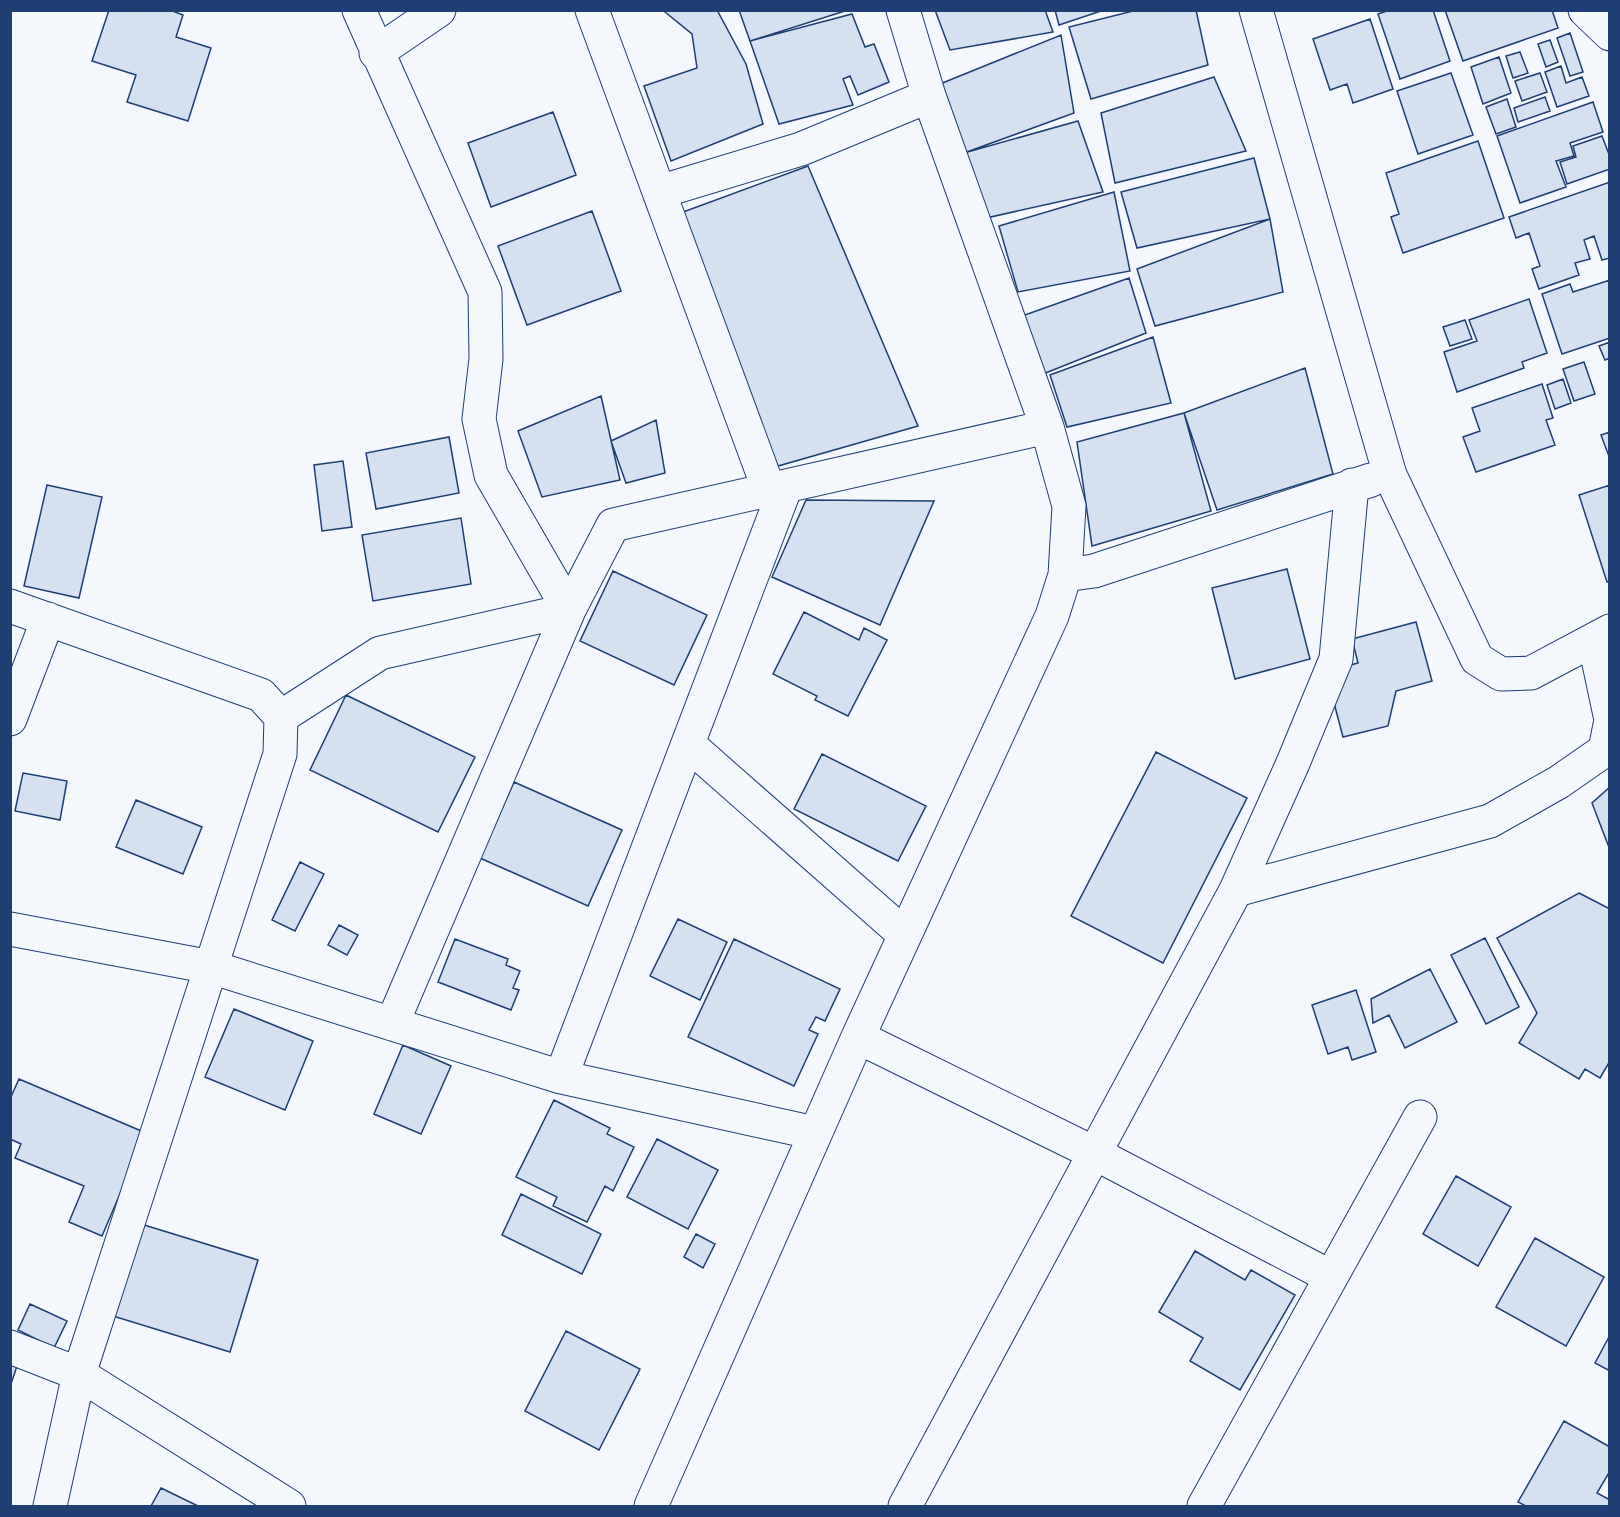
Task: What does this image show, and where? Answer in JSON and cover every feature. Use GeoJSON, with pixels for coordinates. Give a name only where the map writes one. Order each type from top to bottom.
{"type":"FeatureCollection","features":[{"type":"Feature","properties":{"kind":"street"},"geometry":{"type":"LineString","coordinates":[[359,10],[376,53],[485,292],[486,359],[479,419],[491,475],[569,610]]}},
{"type":"Feature","properties":{"kind":"street"},"geometry":{"type":"LineString","coordinates":[[376,53],[440,10]]}},
{"type":"Feature","properties":{"kind":"street"},"geometry":{"type":"LineString","coordinates":[[561,1077],[688,744],[778,488],[659,192],[592,10]]}},
{"type":"Feature","properties":{"kind":"street"},"geometry":{"type":"LineString","coordinates":[[651,1506],[858,1037],[1052,616],[1065,575],[1069,506],[1047,427],[929,96],[903,10]]}},
{"type":"Feature","properties":{"kind":"street"},"geometry":{"type":"LineString","coordinates":[[1256,10],[1390,475],[1477,658],[1501,674],[1531,673],[1602,636],[1610,715]]}},
{"type":"Feature","properties":{"kind":"street"},"geometry":{"type":"LineString","coordinates":[[1585,10],[1610,34]]}},
{"type":"Feature","properties":{"kind":"street"},"geometry":{"type":"LineString","coordinates":[[659,192],[801,149],[929,96]]}},
{"type":"Feature","properties":{"kind":"street"},"geometry":{"type":"LineString","coordinates":[[392,1024],[569,610],[613,525],[1047,427]]}},
{"type":"Feature","properties":{"kind":"street"},"geometry":{"type":"LineString","coordinates":[[1065,575],[1094,571],[1352,485],[1390,475]]}},
{"type":"Feature","properties":{"kind":"street"},"geometry":{"type":"LineString","coordinates":[[905,1506],[1236,890],[1293,763],[1336,659],[1352,485]]}},
{"type":"Feature","properties":{"kind":"street"},"geometry":{"type":"LineString","coordinates":[[10,606],[261,695],[281,717],[280,754],[79,1374],[50,1506]]}},
{"type":"Feature","properties":{"kind":"street"},"geometry":{"type":"LineString","coordinates":[[281,717],[380,653],[569,610]]}},
{"type":"Feature","properties":{"kind":"street"},"geometry":{"type":"LineString","coordinates":[[10,719],[48,619]]}},
{"type":"Feature","properties":{"kind":"street"},"geometry":{"type":"LineString","coordinates":[[1236,890],[1490,821],[1559,782],[1605,750],[1610,725]]}},
{"type":"Feature","properties":{"kind":"street"},"geometry":{"type":"LineString","coordinates":[[688,744],[905,935]]}},
{"type":"Feature","properties":{"kind":"street"},"geometry":{"type":"LineString","coordinates":[[10,930],[211,967],[561,1077],[815,1133]]}},
{"type":"Feature","properties":{"kind":"street"},"geometry":{"type":"LineString","coordinates":[[858,1037],[1094,1153],[1331,1277]]}},
{"type":"Feature","properties":{"kind":"street"},"geometry":{"type":"LineString","coordinates":[[1204,1506],[1419,1117]]}},
{"type":"Feature","properties":{"kind":"street"},"geometry":{"type":"LineString","coordinates":[[10,1347],[79,1374],[289,1506]]}},
{"type":"Feature","properties":{"kind":"building"},"geometry":{"type":"Polygon","coordinates":[[[109,10],[170,10],[183,15],[176,37],[211,48],[188,121],[127,102],[136,75],[92,61],[109,10]]]}},
{"type":"Feature","properties":{"kind":"building"},"geometry":{"type":"Polygon","coordinates":[[[670,10],[717,10],[746,64],[763,124],[671,161],[644,86],[697,68],[692,34],[665,12],[670,10]]]}},
{"type":"Feature","properties":{"kind":"building"},"geometry":{"type":"Polygon","coordinates":[[[739,10],[848,10],[750,41],[739,10]]]}},
{"type":"Feature","properties":{"kind":"building"},"geometry":{"type":"Polygon","coordinates":[[[935,10],[1045,10],[1053,32],[950,50],[935,10]]]}},
{"type":"Feature","properties":{"kind":"building"},"geometry":{"type":"Polygon","coordinates":[[[1055,10],[1104,10],[1059,25],[1055,10]]]}},
{"type":"Feature","properties":{"kind":"building"},"geometry":{"type":"Polygon","coordinates":[[[1137,10],[1196,10],[1208,65],[1091,99],[1069,27],[1137,10]]]}},
{"type":"Feature","properties":{"kind":"building"},"geometry":{"type":"Polygon","coordinates":[[[1390,10],[1433,10],[1450,61],[1400,79],[1378,14],[1390,10]]]}},
{"type":"Feature","properties":{"kind":"building"},"geometry":{"type":"Polygon","coordinates":[[[1445,10],[1552,10],[1558,28],[1463,61],[1445,10]]]}},
{"type":"Feature","properties":{"kind":"building"},"geometry":{"type":"Polygon","coordinates":[[[852,14],[865,47],[874,44],[889,82],[858,95],[850,76],[843,79],[853,105],[779,124],[750,41],[852,14]]]}},
{"type":"Feature","properties":{"kind":"building"},"geometry":{"type":"Polygon","coordinates":[[[1370,19],[1393,89],[1353,103],[1347,84],[1330,90],[1313,39],[1370,19]]]}},
{"type":"Feature","properties":{"kind":"building"},"geometry":{"type":"Polygon","coordinates":[[[1570,33],[1583,72],[1570,76],[1557,38],[1570,33]]]}},
{"type":"Feature","properties":{"kind":"building"},"geometry":{"type":"Polygon","coordinates":[[[1061,35],[1074,113],[964,153],[940,84],[1061,35]]]}},
{"type":"Feature","properties":{"kind":"building"},"geometry":{"type":"Polygon","coordinates":[[[1550,40],[1558,62],[1546,67],[1538,44],[1550,40]]]}},
{"type":"Feature","properties":{"kind":"building"},"geometry":{"type":"Polygon","coordinates":[[[1520,52],[1528,73],[1513,78],[1506,56],[1520,52]]]}},
{"type":"Feature","properties":{"kind":"building"},"geometry":{"type":"Polygon","coordinates":[[[1499,57],[1511,93],[1483,104],[1471,67],[1499,57]]]}},
{"type":"Feature","properties":{"kind":"building"},"geometry":{"type":"Polygon","coordinates":[[[1561,66],[1566,83],[1582,77],[1589,96],[1557,107],[1545,72],[1561,66]]]}},
{"type":"Feature","properties":{"kind":"building"},"geometry":{"type":"Polygon","coordinates":[[[1451,73],[1473,135],[1418,154],[1397,91],[1451,73]]]}},
{"type":"Feature","properties":{"kind":"building"},"geometry":{"type":"Polygon","coordinates":[[[1540,73],[1547,92],[1522,101],[1515,81],[1540,73]]]}},
{"type":"Feature","properties":{"kind":"building"},"geometry":{"type":"Polygon","coordinates":[[[1214,77],[1246,151],[1115,183],[1101,113],[1214,77]]]}},
{"type":"Feature","properties":{"kind":"building"},"geometry":{"type":"Polygon","coordinates":[[[1545,97],[1550,111],[1518,122],[1514,108],[1545,97]]]}},
{"type":"Feature","properties":{"kind":"building"},"geometry":{"type":"Polygon","coordinates":[[[1507,99],[1516,127],[1496,134],[1486,107],[1507,99]]]}},
{"type":"Feature","properties":{"kind":"building"},"geometry":{"type":"Polygon","coordinates":[[[1593,102],[1603,132],[1570,143],[1574,156],[1556,161],[1566,187],[1520,203],[1497,136],[1593,102]]]}},
{"type":"Feature","properties":{"kind":"building"},"geometry":{"type":"Polygon","coordinates":[[[553,112],[576,175],[491,207],[468,143],[553,112]]]}},
{"type":"Feature","properties":{"kind":"building"},"geometry":{"type":"Polygon","coordinates":[[[1078,121],[1103,192],[986,218],[964,153],[1078,121]]]}},
{"type":"Feature","properties":{"kind":"building"},"geometry":{"type":"Polygon","coordinates":[[[1602,136],[1610,157],[1610,169],[1567,184],[1560,162],[1576,157],[1573,146],[1602,136]]]}},
{"type":"Feature","properties":{"kind":"building"},"geometry":{"type":"Polygon","coordinates":[[[1478,141],[1504,218],[1403,253],[1391,217],[1399,214],[1386,173],[1478,141]]]}},
{"type":"Feature","properties":{"kind":"building"},"geometry":{"type":"Polygon","coordinates":[[[1254,158],[1270,219],[1137,248],[1121,192],[1254,158]]]}},
{"type":"Feature","properties":{"kind":"building"},"geometry":{"type":"Polygon","coordinates":[[[808,166],[918,426],[778,466],[675,215],[808,166]]]}},
{"type":"Feature","properties":{"kind":"building"},"geometry":{"type":"Polygon","coordinates":[[[1610,182],[1610,258],[1602,260],[1594,236],[1584,240],[1590,259],[1575,263],[1579,275],[1539,289],[1532,269],[1540,266],[1529,233],[1516,238],[1509,217],[1610,182]]]}},
{"type":"Feature","properties":{"kind":"building"},"geometry":{"type":"Polygon","coordinates":[[[1114,192],[1130,271],[1018,292],[999,226],[1114,192]]]}},
{"type":"Feature","properties":{"kind":"building"},"geometry":{"type":"Polygon","coordinates":[[[592,211],[621,291],[527,325],[498,246],[592,211]]]}},
{"type":"Feature","properties":{"kind":"building"},"geometry":{"type":"Polygon","coordinates":[[[1270,219],[1283,292],[1155,326],[1137,269],[1270,219]]]}},
{"type":"Feature","properties":{"kind":"building"},"geometry":{"type":"Polygon","coordinates":[[[1129,278],[1146,333],[1043,374],[1022,316],[1129,278]]]}},
{"type":"Feature","properties":{"kind":"building"},"geometry":{"type":"Polygon","coordinates":[[[1610,280],[1610,338],[1562,354],[1542,294],[1570,284],[1573,292],[1610,280]]]}},
{"type":"Feature","properties":{"kind":"building"},"geometry":{"type":"Polygon","coordinates":[[[1529,299],[1547,353],[1522,362],[1524,368],[1457,392],[1444,352],[1477,341],[1469,320],[1529,299]]]}},
{"type":"Feature","properties":{"kind":"building"},"geometry":{"type":"Polygon","coordinates":[[[1465,320],[1472,339],[1450,346],[1443,327],[1465,320]]]}},
{"type":"Feature","properties":{"kind":"building"},"geometry":{"type":"Polygon","coordinates":[[[1153,337],[1171,403],[1067,427],[1050,375],[1153,337]]]}},
{"type":"Feature","properties":{"kind":"building"},"geometry":{"type":"Polygon","coordinates":[[[1610,342],[1610,358],[1605,360],[1599,346],[1610,342]]]}},
{"type":"Feature","properties":{"kind":"building"},"geometry":{"type":"Polygon","coordinates":[[[1584,362],[1595,394],[1574,401],[1563,369],[1584,362]]]}},
{"type":"Feature","properties":{"kind":"building"},"geometry":{"type":"Polygon","coordinates":[[[1305,368],[1333,474],[1217,510],[1184,413],[1305,368]]]}},
{"type":"Feature","properties":{"kind":"building"},"geometry":{"type":"Polygon","coordinates":[[[1563,379],[1571,403],[1555,409],[1547,385],[1563,379]]]}},
{"type":"Feature","properties":{"kind":"building"},"geometry":{"type":"Polygon","coordinates":[[[1542,384],[1553,418],[1546,420],[1555,445],[1476,472],[1463,437],[1480,431],[1472,408],[1542,384]]]}},
{"type":"Feature","properties":{"kind":"building"},"geometry":{"type":"Polygon","coordinates":[[[601,396],[620,480],[542,497],[518,431],[601,396]]]}},
{"type":"Feature","properties":{"kind":"building"},"geometry":{"type":"Polygon","coordinates":[[[1184,413],[1211,511],[1092,546],[1077,442],[1184,413]]]}},
{"type":"Feature","properties":{"kind":"building"},"geometry":{"type":"Polygon","coordinates":[[[656,420],[665,473],[626,483],[611,441],[656,420]]]}},
{"type":"Feature","properties":{"kind":"building"},"geometry":{"type":"Polygon","coordinates":[[[1610,432],[1610,459],[1601,435],[1610,432]]]}},
{"type":"Feature","properties":{"kind":"building"},"geometry":{"type":"Polygon","coordinates":[[[449,437],[459,493],[376,509],[366,453],[449,437]]]}},
{"type":"Feature","properties":{"kind":"building"},"geometry":{"type":"Polygon","coordinates":[[[343,461],[352,527],[322,531],[314,465],[343,461]]]}},
{"type":"Feature","properties":{"kind":"building"},"geometry":{"type":"Polygon","coordinates":[[[47,485],[102,497],[79,598],[24,586],[47,485]]]}},
{"type":"Feature","properties":{"kind":"building"},"geometry":{"type":"Polygon","coordinates":[[[1610,485],[1610,581],[1607,582],[1579,495],[1610,485]]]}},
{"type":"Feature","properties":{"kind":"building"},"geometry":{"type":"Polygon","coordinates":[[[806,500],[934,501],[880,625],[772,577],[806,500]]]}},
{"type":"Feature","properties":{"kind":"building"},"geometry":{"type":"Polygon","coordinates":[[[461,518],[471,584],[373,601],[362,535],[461,518]]]}},
{"type":"Feature","properties":{"kind":"building"},"geometry":{"type":"Polygon","coordinates":[[[1287,569],[1310,659],[1235,679],[1212,588],[1287,569]]]}},
{"type":"Feature","properties":{"kind":"building"},"geometry":{"type":"Polygon","coordinates":[[[613,571],[707,615],[674,685],[580,641],[613,571]]]}},
{"type":"Feature","properties":{"kind":"building"},"geometry":{"type":"Polygon","coordinates":[[[804,612],[859,640],[864,628],[887,640],[848,716],[815,700],[817,696],[773,674],[804,612]]]}},
{"type":"Feature","properties":{"kind":"building"},"geometry":{"type":"Polygon","coordinates":[[[1416,622],[1432,681],[1396,691],[1388,726],[1343,737],[1329,684],[1336,669],[1358,663],[1352,639],[1416,622]]]}},
{"type":"Feature","properties":{"kind":"building"},"geometry":{"type":"Polygon","coordinates":[[[346,695],[475,757],[438,832],[310,770],[346,695]]]}},
{"type":"Feature","properties":{"kind":"building"},"geometry":{"type":"Polygon","coordinates":[[[1156,752],[1247,798],[1163,963],[1071,916],[1156,752]]]}},
{"type":"Feature","properties":{"kind":"building"},"geometry":{"type":"Polygon","coordinates":[[[822,754],[926,806],[898,861],[794,809],[822,754]]]}},
{"type":"Feature","properties":{"kind":"building"},"geometry":{"type":"Polygon","coordinates":[[[23,773],[67,781],[60,820],[15,811],[23,773]]]}},
{"type":"Feature","properties":{"kind":"building"},"geometry":{"type":"Polygon","coordinates":[[[514,782],[622,830],[588,906],[480,858],[514,782]]]}},
{"type":"Feature","properties":{"kind":"building"},"geometry":{"type":"Polygon","coordinates":[[[1610,787],[1610,850],[1592,803],[1610,787]]]}},
{"type":"Feature","properties":{"kind":"building"},"geometry":{"type":"Polygon","coordinates":[[[136,800],[202,827],[183,874],[116,847],[136,800]]]}},
{"type":"Feature","properties":{"kind":"building"},"geometry":{"type":"Polygon","coordinates":[[[300,862],[324,874],[295,931],[272,920],[300,862]]]}},
{"type":"Feature","properties":{"kind":"building"},"geometry":{"type":"Polygon","coordinates":[[[1579,893],[1610,909],[1610,1061],[1600,1078],[1585,1069],[1579,1079],[1519,1043],[1537,1013],[1497,938],[1579,893]]]}},
{"type":"Feature","properties":{"kind":"building"},"geometry":{"type":"Polygon","coordinates":[[[678,919],[727,942],[700,1000],[650,976],[678,919]]]}},
{"type":"Feature","properties":{"kind":"building"},"geometry":{"type":"Polygon","coordinates":[[[339,925],[358,935],[347,955],[328,945],[339,925]]]}},
{"type":"Feature","properties":{"kind":"building"},"geometry":{"type":"Polygon","coordinates":[[[1485,938],[1519,1007],[1486,1024],[1451,955],[1485,938]]]}},
{"type":"Feature","properties":{"kind":"building"},"geometry":{"type":"Polygon","coordinates":[[[455,939],[508,959],[506,965],[520,971],[513,988],[519,990],[511,1010],[438,982],[455,939]]]}},
{"type":"Feature","properties":{"kind":"building"},"geometry":{"type":"Polygon","coordinates":[[[734,939],[840,989],[825,1021],[816,1017],[809,1030],[818,1034],[794,1086],[688,1037],[734,939]]]}},
{"type":"Feature","properties":{"kind":"building"},"geometry":{"type":"Polygon","coordinates":[[[1430,969],[1457,1022],[1405,1048],[1389,1015],[1373,1023],[1371,999],[1430,969]]]}},
{"type":"Feature","properties":{"kind":"building"},"geometry":{"type":"Polygon","coordinates":[[[1356,990],[1376,1052],[1352,1060],[1348,1047],[1328,1054],[1312,1005],[1356,990]]]}},
{"type":"Feature","properties":{"kind":"building"},"geometry":{"type":"Polygon","coordinates":[[[234,1009],[313,1041],[285,1110],[205,1077],[234,1009]]]}},
{"type":"Feature","properties":{"kind":"building"},"geometry":{"type":"Polygon","coordinates":[[[403,1045],[451,1066],[421,1134],[374,1114],[403,1045]]]}},
{"type":"Feature","properties":{"kind":"building"},"geometry":{"type":"Polygon","coordinates":[[[19,1079],[146,1133],[102,1236],[69,1222],[84,1186],[15,1158],[21,1144],[10,1139],[10,1099],[19,1079]]]}},
{"type":"Feature","properties":{"kind":"building"},"geometry":{"type":"Polygon","coordinates":[[[554,1100],[610,1128],[607,1134],[634,1147],[613,1191],[605,1186],[587,1222],[553,1206],[557,1197],[516,1177],[554,1100]]]}},
{"type":"Feature","properties":{"kind":"building"},"geometry":{"type":"Polygon","coordinates":[[[657,1139],[718,1170],[688,1229],[627,1197],[657,1139]]]}},
{"type":"Feature","properties":{"kind":"building"},"geometry":{"type":"Polygon","coordinates":[[[1456,1176],[1511,1207],[1478,1266],[1423,1234],[1456,1176]]]}},
{"type":"Feature","properties":{"kind":"building"},"geometry":{"type":"Polygon","coordinates":[[[521,1194],[601,1234],[582,1274],[502,1235],[521,1194]]]}},
{"type":"Feature","properties":{"kind":"building"},"geometry":{"type":"Polygon","coordinates":[[[141,1224],[258,1260],[230,1352],[113,1316],[141,1224]]]}},
{"type":"Feature","properties":{"kind":"building"},"geometry":{"type":"Polygon","coordinates":[[[696,1234],[715,1244],[703,1268],[684,1257],[696,1234]]]}},
{"type":"Feature","properties":{"kind":"building"},"geometry":{"type":"Polygon","coordinates":[[[1535,1238],[1604,1277],[1566,1346],[1496,1307],[1535,1238]]]}},
{"type":"Feature","properties":{"kind":"building"},"geometry":{"type":"Polygon","coordinates":[[[1195,1251],[1245,1280],[1251,1270],[1295,1295],[1240,1390],[1190,1361],[1203,1338],[1159,1312],[1195,1251]]]}},
{"type":"Feature","properties":{"kind":"building"},"geometry":{"type":"Polygon","coordinates":[[[30,1304],[67,1321],[54,1348],[18,1330],[30,1304]]]}},
{"type":"Feature","properties":{"kind":"building"},"geometry":{"type":"Polygon","coordinates":[[[566,1331],[640,1369],[599,1450],[525,1411],[566,1331]]]}},
{"type":"Feature","properties":{"kind":"building"},"geometry":{"type":"Polygon","coordinates":[[[1610,1335],[1610,1371],[1595,1363],[1610,1335]]]}},
{"type":"Feature","properties":{"kind":"building"},"geometry":{"type":"Polygon","coordinates":[[[10,1360],[18,1363],[10,1387],[10,1360]]]}},
{"type":"Feature","properties":{"kind":"building"},"geometry":{"type":"Polygon","coordinates":[[[1564,1421],[1610,1447],[1610,1471],[1597,1493],[1610,1500],[1610,1506],[1526,1506],[1518,1502],[1564,1421]]]}},
{"type":"Feature","properties":{"kind":"building"},"geometry":{"type":"Polygon","coordinates":[[[161,1488],[198,1506],[151,1506],[161,1488]]]}}]}
